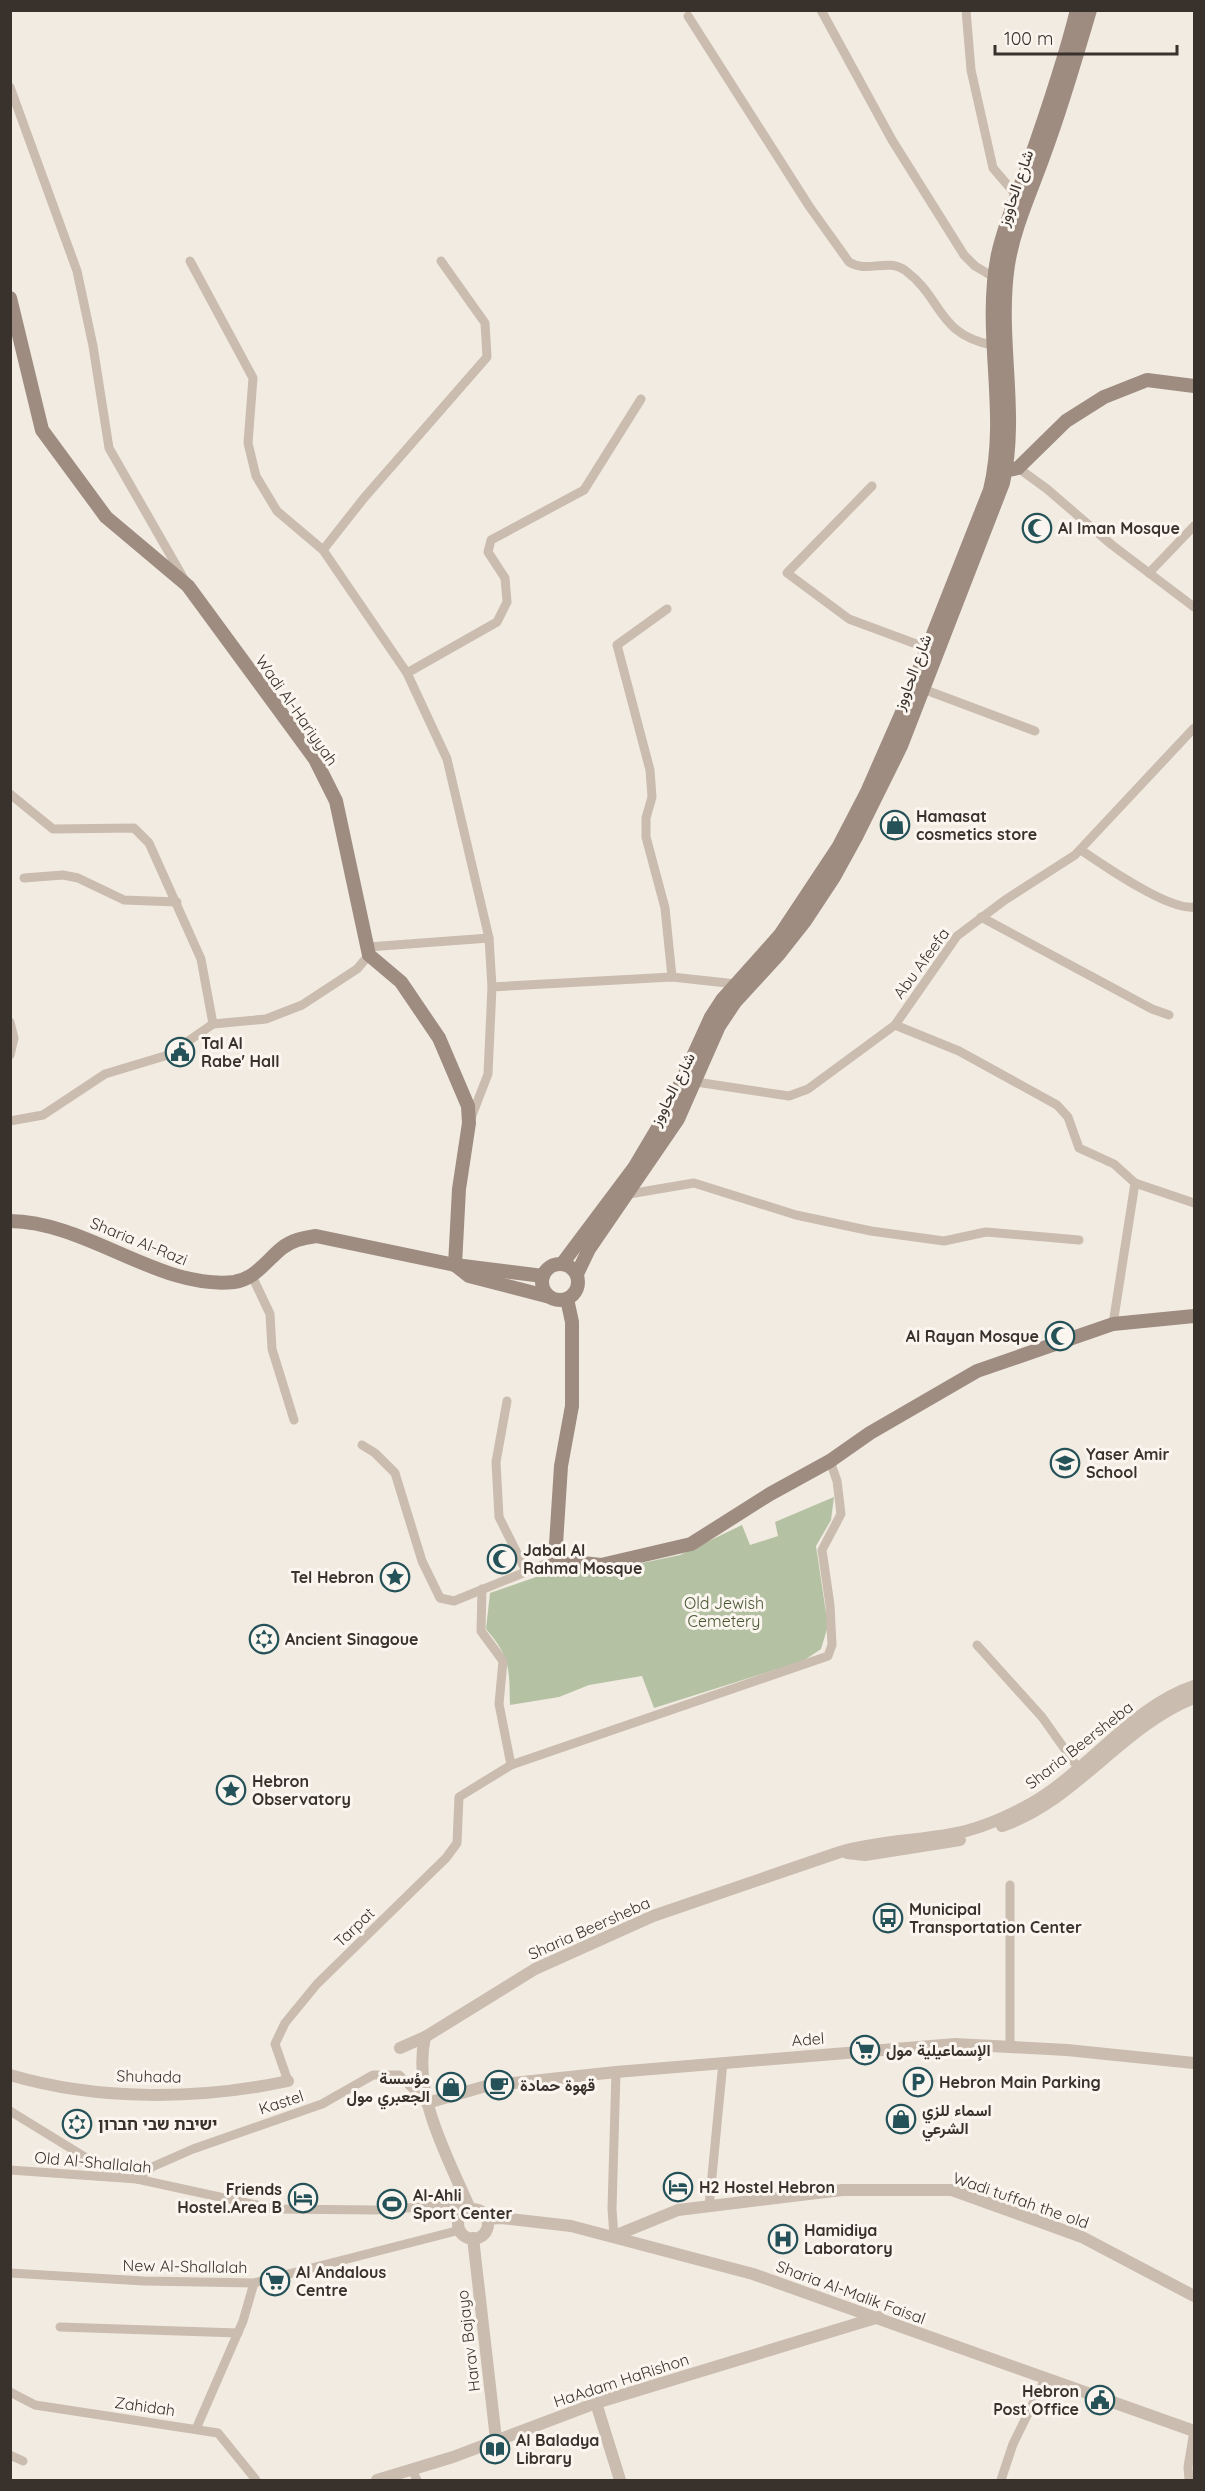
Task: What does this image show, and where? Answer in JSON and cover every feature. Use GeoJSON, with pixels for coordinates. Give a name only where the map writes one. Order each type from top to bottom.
{"type":"FeatureCollection","features":[{"type":"Feature","properties":{"kind":"main road"},"geometry":{"type":"LineString","coordinates":[[1006,471],[999,437],[992,345],[998,254],[1063,65],[1077,10]]}},
{"type":"Feature","properties":{"kind":"main road","name":"شارع الحاووز"},"geometry":{"type":"LineString","coordinates":[[577,1274],[589,1249],[678,1119],[719,1026],[735,1002],[779,954],[834,877],[901,746],[991,520],[1006,471],[1010,431],[1004,357],[1004,299],[1008,264],[1060,112],[1090,10]]}},
{"type":"Feature","properties":{"kind":"main road","name":"Wadi Al-Hariyyah"},"geometry":{"type":"LineString","coordinates":[[10,298],[42,430],[106,517],[188,586],[315,759],[336,801],[368,951]]}},
{"type":"Feature","properties":{"kind":"main road"},"geometry":{"type":"LineString","coordinates":[[550,1297],[543,1287],[543,1276],[551,1266],[562,1264],[634,1168],[669,1109],[711,1017],[736,984],[780,935],[839,846],[898,720],[990,490],[1006,471],[1066,421],[1104,397],[1147,380],[1194,386]]}},
{"type":"Feature","properties":{"kind":"main road"},"geometry":{"type":"LineString","coordinates":[[368,951],[401,982],[440,1038],[463,1091],[469,1123],[459,1189],[455,1265]]}},
{"type":"Feature","properties":{"kind":"main road","name":"Sharia Al-Razi"},"geometry":{"type":"LineString","coordinates":[[10,1221],[28,1221],[74,1233],[184,1278],[213,1282],[236,1281],[252,1276]]}},
{"type":"Feature","properties":{"kind":"main road"},"geometry":{"type":"LineString","coordinates":[[252,1276],[282,1248],[296,1240],[316,1236],[455,1265],[543,1276]]}},
{"type":"Feature","properties":{"kind":"main road"},"geometry":{"type":"LineString","coordinates":[[455,1265],[469,1276],[550,1297],[567,1299],[576,1291],[577,1274],[562,1264]]}},
{"type":"Feature","properties":{"kind":"main road"},"geometry":{"type":"LineString","coordinates":[[567,1299],[572,1322],[572,1406],[561,1466],[555,1560],[601,1565],[691,1545],[770,1494],[830,1461],[870,1433],[977,1371],[1113,1324],[1194,1316]]}},
{"type":"Feature","properties":{"kind":"street"},"geometry":{"type":"LineString","coordinates":[[821,10],[892,140],[964,255],[975,266],[995,278]]}},
{"type":"Feature","properties":{"kind":"street"},"geometry":{"type":"LineString","coordinates":[[966,10],[970,70],[993,168],[1017,196]]}},
{"type":"Feature","properties":{"kind":"street"},"geometry":{"type":"LineString","coordinates":[[688,16],[809,206],[849,262],[858,267],[894,264],[907,272],[949,325],[960,335],[992,345]]}},
{"type":"Feature","properties":{"kind":"street"},"geometry":{"type":"LineString","coordinates":[[10,87],[77,271],[93,346],[109,448],[188,586]]}},
{"type":"Feature","properties":{"kind":"street"},"geometry":{"type":"LineString","coordinates":[[190,261],[253,378],[248,443],[256,476],[277,511],[323,550],[407,673],[447,759],[489,938],[492,987],[488,1074],[469,1123]]}},
{"type":"Feature","properties":{"kind":"street"},"geometry":{"type":"LineString","coordinates":[[323,550],[364,498],[487,357],[485,323],[441,261]]}},
{"type":"Feature","properties":{"kind":"street"},"geometry":{"type":"LineString","coordinates":[[407,673],[496,622],[507,602],[505,578],[488,552],[491,540],[584,490],[641,399]]}},
{"type":"Feature","properties":{"kind":"street"},"geometry":{"type":"LineString","coordinates":[[1006,471],[1194,607]]}},
{"type":"Feature","properties":{"kind":"street"},"geometry":{"type":"LineString","coordinates":[[872,486],[787,573],[849,619],[927,648]]}},
{"type":"Feature","properties":{"kind":"street"},"geometry":{"type":"LineString","coordinates":[[1149,573],[1194,526]]}},
{"type":"Feature","properties":{"kind":"street"},"geometry":{"type":"LineString","coordinates":[[667,609],[617,645],[650,770],[652,797],[646,818],[646,837],[665,908],[672,977]]}},
{"type":"Feature","properties":{"kind":"street"},"geometry":{"type":"LineString","coordinates":[[923,689],[1035,731]]}},
{"type":"Feature","properties":{"kind":"street","name":"Abu Afeefa"},"geometry":{"type":"LineString","coordinates":[[696,1082],[781,1095],[796,1095],[808,1089],[895,1025],[957,936],[981,917],[1081,850],[1194,728]]}},
{"type":"Feature","properties":{"kind":"street"},"geometry":{"type":"LineString","coordinates":[[10,794],[53,829],[134,828],[149,843],[201,959],[213,1024]]}},
{"type":"Feature","properties":{"kind":"street"},"geometry":{"type":"LineString","coordinates":[[1081,850],[1126,880],[1179,906],[1194,907]]}},
{"type":"Feature","properties":{"kind":"street"},"geometry":{"type":"LineString","coordinates":[[24,878],[63,874],[124,900],[177,902]]}},
{"type":"Feature","properties":{"kind":"street"},"geometry":{"type":"LineString","coordinates":[[981,917],[1152,1009],[1169,1015]]}},
{"type":"Feature","properties":{"kind":"street"},"geometry":{"type":"LineString","coordinates":[[10,1121],[42,1115],[105,1074],[168,1055],[213,1024],[266,1019],[302,1005],[357,969],[368,951],[489,938]]}},
{"type":"Feature","properties":{"kind":"street"},"geometry":{"type":"LineString","coordinates":[[492,987],[672,977],[736,984]]}},
{"type":"Feature","properties":{"kind":"street"},"geometry":{"type":"LineString","coordinates":[[10,1022],[14,1038],[10,1055]]}},
{"type":"Feature","properties":{"kind":"street"},"geometry":{"type":"LineString","coordinates":[[895,1025],[959,1051],[1056,1105],[1068,1117],[1079,1148],[1113,1164],[1135,1183],[1194,1203]]}},
{"type":"Feature","properties":{"kind":"street"},"geometry":{"type":"LineString","coordinates":[[628,1194],[694,1183],[796,1215],[872,1231],[944,1241],[986,1232],[1078,1240]]}},
{"type":"Feature","properties":{"kind":"street"},"geometry":{"type":"LineString","coordinates":[[1113,1324],[1135,1183]]}},
{"type":"Feature","properties":{"kind":"street"},"geometry":{"type":"LineString","coordinates":[[252,1276],[270,1314],[272,1349],[294,1420]]}},
{"type":"Feature","properties":{"kind":"street"},"geometry":{"type":"LineString","coordinates":[[507,1401],[496,1462],[499,1517],[526,1570]]}},
{"type":"Feature","properties":{"kind":"street"},"geometry":{"type":"LineString","coordinates":[[362,1445],[375,1452],[395,1473],[422,1561],[440,1598],[454,1601],[555,1560]]}},
{"type":"Feature","properties":{"kind":"street"},"geometry":{"type":"LineString","coordinates":[[482,1589],[481,1631],[503,1661],[499,1704],[511,1765],[828,1656],[832,1645],[830,1605],[822,1550],[841,1514],[837,1481],[830,1461]]}},
{"type":"Feature","properties":{"kind":"street"},"geometry":{"type":"LineString","coordinates":[[977,1645],[1042,1717],[1082,1772]]}},
{"type":"Feature","properties":{"kind":"street","name":"Sharia Beersheba"},"geometry":{"type":"LineString","coordinates":[[426,2037],[535,1969],[653,1916],[840,1852],[865,1855],[978,1835],[1039,1810],[1164,1701],[1194,1686]]}},
{"type":"Feature","properties":{"kind":"street","name":"Sharia Beersheba"},"geometry":{"type":"LineString","coordinates":[[1082,1772],[1163,1713],[1194,1698]]}},
{"type":"Feature","properties":{"kind":"street","name":"Tarpat"},"geometry":{"type":"LineString","coordinates":[[288,2081],[275,2044],[285,2023],[317,1984],[446,1858],[457,1843],[459,1797],[511,1765]]}},
{"type":"Feature","properties":{"kind":"street"},"geometry":{"type":"LineString","coordinates":[[1010,1885],[1010,2047]]}},
{"type":"Feature","properties":{"kind":"street"},"geometry":{"type":"LineString","coordinates":[[400,2048],[426,2037]]}},
{"type":"Feature","properties":{"kind":"street"},"geometry":{"type":"LineString","coordinates":[[426,2037],[422,2051],[427,2103],[468,2210]]}},
{"type":"Feature","properties":{"kind":"street","name":"Adel"},"geometry":{"type":"LineString","coordinates":[[427,2103],[486,2086],[723,2062],[955,2044],[1067,2050],[1194,2063]]}},
{"type":"Feature","properties":{"kind":"street"},"geometry":{"type":"LineString","coordinates":[[709,2206],[723,2062]]}},
{"type":"Feature","properties":{"kind":"street"},"geometry":{"type":"LineString","coordinates":[[614,2236],[612,2210],[616,2072]]}},
{"type":"Feature","properties":{"kind":"street","name":"Shuhada"},"geometry":{"type":"LineString","coordinates":[[10,2075],[74,2089],[148,2094],[207,2092],[258,2087],[288,2081]]}},
{"type":"Feature","properties":{"kind":"street","name":"Kastel"},"geometry":{"type":"LineString","coordinates":[[137,2179],[152,2167],[192,2149],[322,2104],[373,2075],[399,2075],[427,2103]]}},
{"type":"Feature","properties":{"kind":"street"},"geometry":{"type":"LineString","coordinates":[[10,2111],[98,2164],[137,2179]]}},
{"type":"Feature","properties":{"kind":"street","name":"Old Al-Shallalah"},"geometry":{"type":"LineString","coordinates":[[10,2170],[137,2179],[275,2209],[451,2205],[468,2210]]}},
{"type":"Feature","properties":{"kind":"street","name":"Wadi tuffah the old"},"geometry":{"type":"LineString","coordinates":[[614,2236],[678,2210],[842,2190],[952,2190],[1082,2237],[1194,2296]]}},
{"type":"Feature","properties":{"kind":"street"},"geometry":{"type":"LineString","coordinates":[[468,2210],[478,2210],[487,2219],[485,2232],[473,2238],[465,2236],[460,2230],[459,2221],[468,2210]]}},
{"type":"Feature","properties":{"kind":"street","name":"Sharia Al-Malik Faisal"},"geometry":{"type":"LineString","coordinates":[[487,2219],[501,2218],[571,2226],[753,2274],[879,2317],[942,2343],[1046,2377],[1194,2430]]}},
{"type":"Feature","properties":{"kind":"street","name":"New Al-Shallalah"},"geometry":{"type":"LineString","coordinates":[[10,2273],[144,2281],[254,2283],[460,2230]]}},
{"type":"Feature","properties":{"kind":"street","name":"Harav Bajayo"},"geometry":{"type":"LineString","coordinates":[[473,2238],[496,2439]]}},
{"type":"Feature","properties":{"kind":"street"},"geometry":{"type":"LineString","coordinates":[[196,2429],[238,2333],[254,2283]]}},
{"type":"Feature","properties":{"kind":"street","name":"HaAdam HaRishon"},"geometry":{"type":"LineString","coordinates":[[377,2481],[414,2475],[496,2439],[596,2403],[879,2317]]}},
{"type":"Feature","properties":{"kind":"street"},"geometry":{"type":"LineString","coordinates":[[60,2327],[238,2333]]}},
{"type":"Feature","properties":{"kind":"street"},"geometry":{"type":"LineString","coordinates":[[1001,2481],[1013,2444],[1046,2377]]}},
{"type":"Feature","properties":{"kind":"street","name":"Zahidah"},"geometry":{"type":"LineString","coordinates":[[10,2392],[35,2405],[218,2433],[256,2481]]}},
{"type":"Feature","properties":{"kind":"street"},"geometry":{"type":"LineString","coordinates":[[596,2403],[620,2481]]}},
{"type":"Feature","properties":{"kind":"street"},"geometry":{"type":"LineString","coordinates":[[1189,2481],[1188,2467],[1194,2430]]}},
{"type":"Feature","properties":{"kind":"street"},"geometry":{"type":"LineString","coordinates":[[10,2455],[23,2461]]}},
{"type":"Feature","properties":{"kind":"green space","name":"Old Jewish Cemetery"},"geometry":{"type":"Polygon","coordinates":[[[834,1497],[831,1520],[816,1546],[828,1626],[821,1649],[803,1661],[654,1708],[642,1676],[589,1685],[559,1697],[510,1705],[507,1664],[500,1648],[486,1629],[490,1593],[562,1568],[609,1570],[680,1555],[742,1525],[750,1545],[778,1536],[775,1522],[834,1497]]]}},
{"type":"Feature","properties":{"kind":"place","name":"Al Iman Mosque"},"geometry":{"type":"Point","coordinates":[1037,528]}},
{"type":"Feature","properties":{"kind":"place","name":"Hamasat cosmetics store"},"geometry":{"type":"Point","coordinates":[895,825]}},
{"type":"Feature","properties":{"kind":"place","name":"Tal Al Rabe' Hall"},"geometry":{"type":"Point","coordinates":[180,1052]}},
{"type":"Feature","properties":{"kind":"place","name":"Al Rayan Mosque"},"geometry":{"type":"Point","coordinates":[1060,1336]}},
{"type":"Feature","properties":{"kind":"place","name":"Yaser Amir School"},"geometry":{"type":"Point","coordinates":[1065,1463]}},
{"type":"Feature","properties":{"kind":"place","name":"Jabal Al Rahma Mosque"},"geometry":{"type":"Point","coordinates":[502,1559]}},
{"type":"Feature","properties":{"kind":"place","name":"Tel Hebron"},"geometry":{"type":"Point","coordinates":[395,1577]}},
{"type":"Feature","properties":{"kind":"place","name":"Ancient Sinagoue"},"geometry":{"type":"Point","coordinates":[264,1639]}},
{"type":"Feature","properties":{"kind":"place","name":"Hebron Observatory"},"geometry":{"type":"Point","coordinates":[231,1790]}},
{"type":"Feature","properties":{"kind":"place","name":"Municipal Transportation Center"},"geometry":{"type":"Point","coordinates":[888,1918]}},
{"type":"Feature","properties":{"kind":"place","name":"الإسماعيلية مول"},"geometry":{"type":"Point","coordinates":[865,2050]}},
{"type":"Feature","properties":{"kind":"place","name":"Hebron Main Parking"},"geometry":{"type":"Point","coordinates":[918,2082]}},
{"type":"Feature","properties":{"kind":"place","name":"قهوة حمادة"},"geometry":{"type":"Point","coordinates":[499,2085]}},
{"type":"Feature","properties":{"kind":"place","name":"مؤسسة الجعبري مول"},"geometry":{"type":"Point","coordinates":[451,2087]}},
{"type":"Feature","properties":{"kind":"place","name":"اسماء للزي الشرعي"},"geometry":{"type":"Point","coordinates":[901,2119]}},
{"type":"Feature","properties":{"kind":"place","name":"ישיבת שבי חברון"},"geometry":{"type":"Point","coordinates":[77,2124]}},
{"type":"Feature","properties":{"kind":"place","name":"H2 Hostel Hebron"},"geometry":{"type":"Point","coordinates":[678,2187]}},
{"type":"Feature","properties":{"kind":"place","name":"Friends Hostel.Area B"},"geometry":{"type":"Point","coordinates":[303,2198]}},
{"type":"Feature","properties":{"kind":"place","name":"Al-Ahli Sport Center"},"geometry":{"type":"Point","coordinates":[392,2204]}},
{"type":"Feature","properties":{"kind":"place","name":"Hamidiya Laboratory"},"geometry":{"type":"Point","coordinates":[783,2239]}},
{"type":"Feature","properties":{"kind":"place","name":"Al Andalous Centre"},"geometry":{"type":"Point","coordinates":[275,2281]}},
{"type":"Feature","properties":{"kind":"place","name":"Hebron Post Office"},"geometry":{"type":"Point","coordinates":[1100,2400]}},
{"type":"Feature","properties":{"kind":"place","name":"Al Baladya Library"},"geometry":{"type":"Point","coordinates":[495,2449]}}]}
